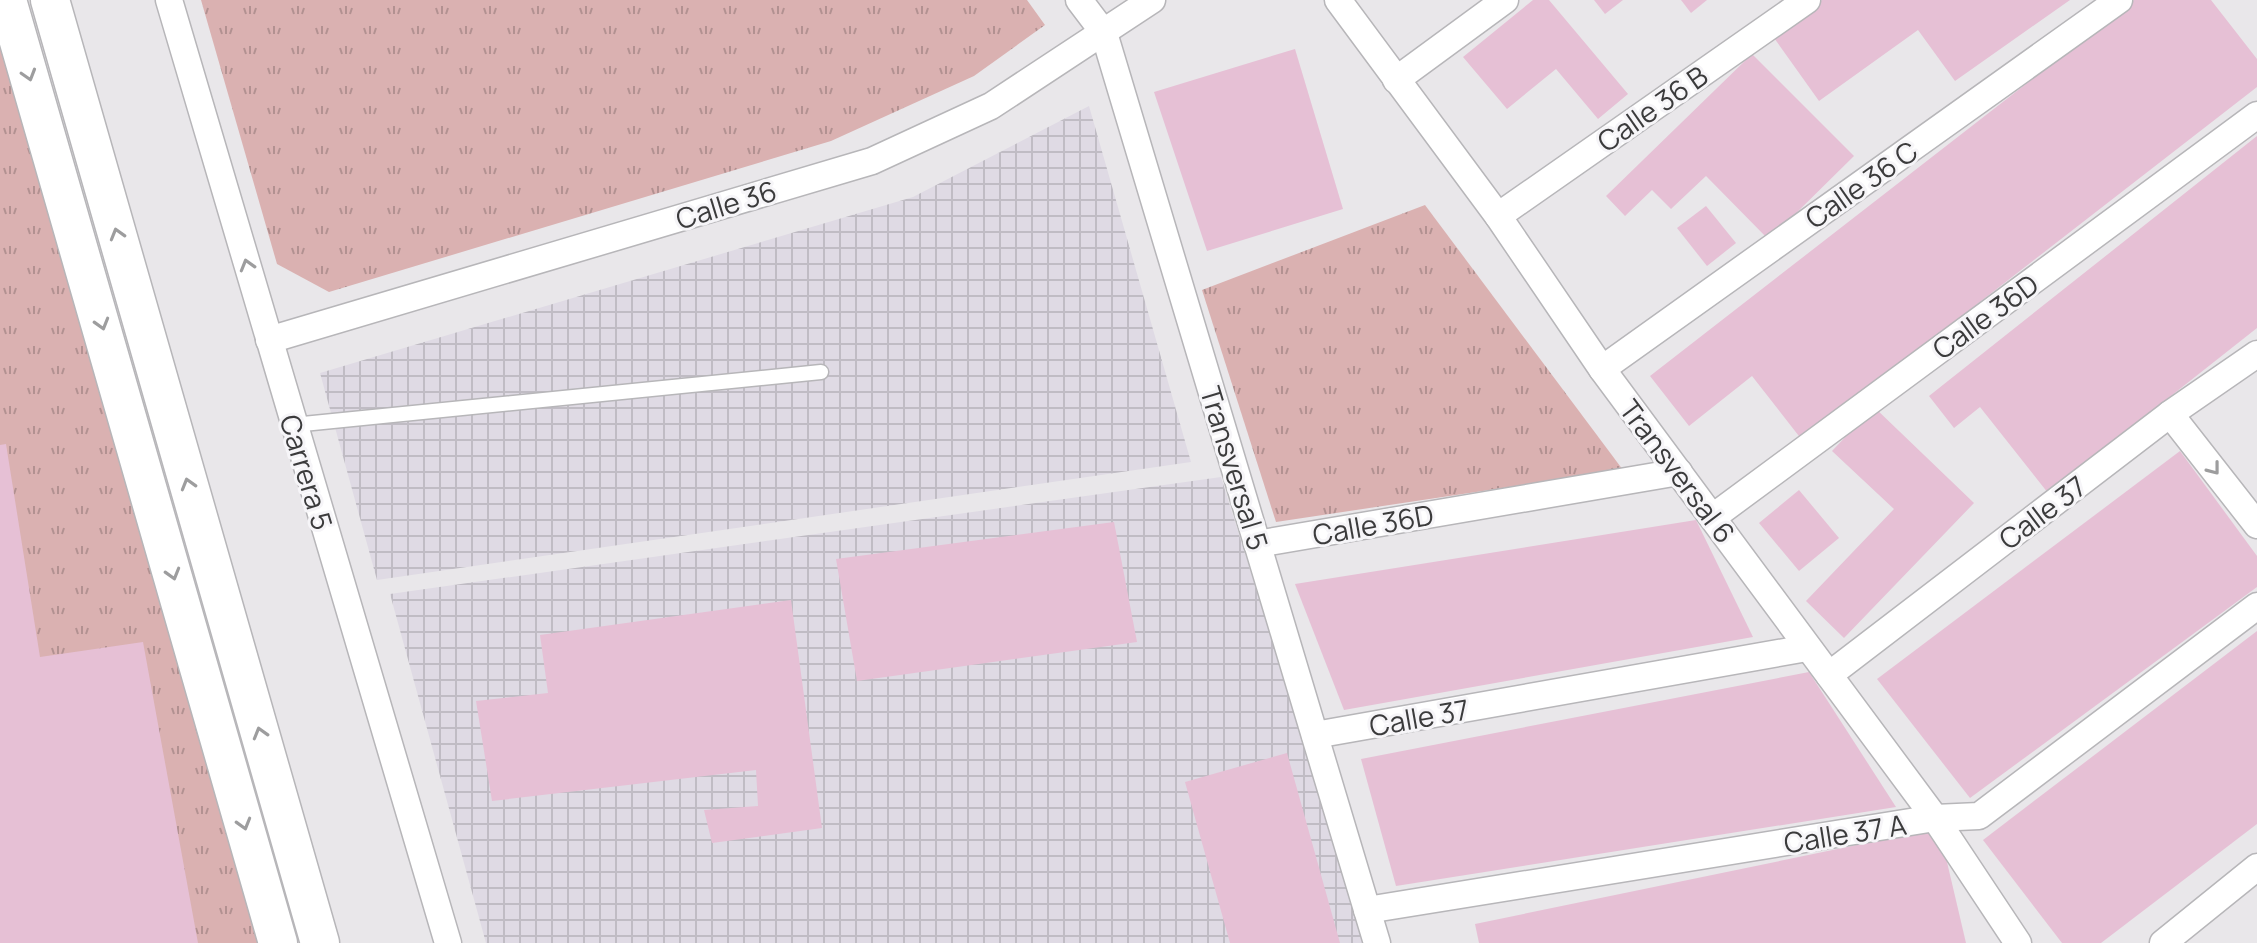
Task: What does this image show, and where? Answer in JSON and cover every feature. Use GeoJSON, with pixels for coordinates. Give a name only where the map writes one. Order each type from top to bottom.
{"type":"FeatureCollection","features":[{"type":"Feature","properties":{"kind":"main road"},"geometry":{"type":"LineString","coordinates":[[7,0],[278,943]]}},
{"type":"Feature","properties":{"kind":"main road"},"geometry":{"type":"LineString","coordinates":[[50,0],[320,943]]}},
{"type":"Feature","properties":{"kind":"street","name":"Carrera 5"},"geometry":{"type":"LineString","coordinates":[[169,0],[448,943]]}},
{"type":"Feature","properties":{"kind":"street","name":"Transversal 5"},"geometry":{"type":"LineString","coordinates":[[1079,0],[1104,33],[1377,943]]}},
{"type":"Feature","properties":{"kind":"street","name":"Calle 36"},"geometry":{"type":"LineString","coordinates":[[269,340],[872,161],[991,106],[1152,0]]}},
{"type":"Feature","properties":{"kind":"street","name":"Transversal 6"},"geometry":{"type":"LineString","coordinates":[[1338,0],[1498,216],[1602,369],[1935,818],[2018,943]]}},
{"type":"Feature","properties":{"kind":"street"},"geometry":{"type":"LineString","coordinates":[[1396,80],[1505,0]]}},
{"type":"Feature","properties":{"kind":"street","name":"Calle 36 B"},"geometry":{"type":"LineString","coordinates":[[1498,216],[1807,0]]}},
{"type":"Feature","properties":{"kind":"street","name":"Calle 36 C"},"geometry":{"type":"LineString","coordinates":[[1602,369],[2119,0]]}},
{"type":"Feature","properties":{"kind":"street","name":"Calle 36D"},"geometry":{"type":"LineString","coordinates":[[1713,517],[2257,115]]}},
{"type":"Feature","properties":{"kind":"street","name":"Calle 37"},"geometry":{"type":"LineString","coordinates":[[1829,675],[2170,414],[2257,354]]}},
{"type":"Feature","properties":{"kind":"street"},"geometry":{"type":"LineString","coordinates":[[2170,414],[2257,525]]}},
{"type":"Feature","properties":{"kind":"street","name":"Calle 36D"},"geometry":{"type":"LineString","coordinates":[[1257,544],[1679,472]]}},
{"type":"Feature","properties":{"kind":"street","name":"Calle 37 A"},"geometry":{"type":"LineString","coordinates":[[1367,910],[1935,818],[1979,816],[2257,606]]}},
{"type":"Feature","properties":{"kind":"street","name":"Calle 37"},"geometry":{"type":"LineString","coordinates":[[1315,735],[1807,648]]}},
{"type":"Feature","properties":{"kind":"street"},"geometry":{"type":"LineString","coordinates":[[2163,943],[2257,867]]}},
{"type":"Feature","properties":{"kind":"lane"},"geometry":{"type":"LineString","coordinates":[[293,425],[821,372]]}},
{"type":"Feature","properties":{"kind":"shaded area"},"geometry":{"type":"Polygon","coordinates":[[[1089,106],[1191,462],[377,580],[320,373],[913,197],[1089,106]]]}},
{"type":"Feature","properties":{"kind":"shaded area"},"geometry":{"type":"Polygon","coordinates":[[[1221,477],[1367,943],[486,943],[390,594],[1221,477]]]}},
{"type":"Feature","properties":{"kind":"green space"},"geometry":{"type":"Polygon","coordinates":[[[201,0],[1027,0],[1045,25],[974,76],[831,141],[329,292],[277,264],[201,0]]]}},
{"type":"Feature","properties":{"kind":"green space"},"geometry":{"type":"Polygon","coordinates":[[[0,28],[265,943],[0,943],[0,28]]]}},
{"type":"Feature","properties":{"kind":"green space"},"geometry":{"type":"Polygon","coordinates":[[[1425,205],[1623,470],[1276,522],[1202,290],[1425,205]]]}},
{"type":"Feature","properties":{"kind":"building"},"geometry":{"type":"Polygon","coordinates":[[[1533,0],[1549,0],[1628,94],[1598,119],[1556,69],[1507,109],[1463,57],[1533,0]]]}},
{"type":"Feature","properties":{"kind":"building"},"geometry":{"type":"Polygon","coordinates":[[[1594,0],[1623,0],[1605,14],[1594,0]]]}},
{"type":"Feature","properties":{"kind":"building"},"geometry":{"type":"Polygon","coordinates":[[[1681,0],[1707,0],[1691,13],[1681,0]]]}},
{"type":"Feature","properties":{"kind":"building"},"geometry":{"type":"Polygon","coordinates":[[[1822,0],[2070,0],[1955,81],[1918,30],[1819,101],[1772,35],[1822,0]]]}},
{"type":"Feature","properties":{"kind":"building"},"geometry":{"type":"Polygon","coordinates":[[[2134,0],[2211,0],[2257,59],[2257,87],[1802,440],[1752,376],[1689,426],[1650,376],[2134,0]]]}},
{"type":"Feature","properties":{"kind":"building"},"geometry":{"type":"Polygon","coordinates":[[[1295,49],[1343,209],[1207,251],[1154,92],[1295,49]]]}},
{"type":"Feature","properties":{"kind":"building"},"geometry":{"type":"Polygon","coordinates":[[[1752,54],[1854,156],[1769,240],[1706,176],[1671,209],[1652,190],[1625,216],[1606,196],[1752,54]]]}},
{"type":"Feature","properties":{"kind":"building"},"geometry":{"type":"Polygon","coordinates":[[[2257,136],[2257,328],[2048,493],[1980,407],[1954,428],[1929,396],[2257,136]]]}},
{"type":"Feature","properties":{"kind":"building"},"geometry":{"type":"Polygon","coordinates":[[[1706,206],[1736,243],[1707,266],[1677,228],[1706,206]]]}},
{"type":"Feature","properties":{"kind":"building"},"geometry":{"type":"Polygon","coordinates":[[[1874,407],[1974,503],[1844,638],[1806,601],[1894,509],[1832,451],[1874,407]]]}},
{"type":"Feature","properties":{"kind":"building"},"geometry":{"type":"Polygon","coordinates":[[[6,444],[40,657],[143,642],[198,943],[0,943],[0,445],[6,444]]]}},
{"type":"Feature","properties":{"kind":"building"},"geometry":{"type":"Polygon","coordinates":[[[2180,451],[2257,556],[2257,587],[1970,798],[1877,679],[2180,451]]]}},
{"type":"Feature","properties":{"kind":"building"},"geometry":{"type":"Polygon","coordinates":[[[1799,490],[1839,538],[1799,571],[1759,523],[1799,490]]]}},
{"type":"Feature","properties":{"kind":"building"},"geometry":{"type":"Polygon","coordinates":[[[1696,520],[1753,637],[1344,710],[1295,584],[1696,520]]]}},
{"type":"Feature","properties":{"kind":"building"},"geometry":{"type":"Polygon","coordinates":[[[1114,522],[1137,642],[857,681],[836,559],[1114,522]]]}},
{"type":"Feature","properties":{"kind":"building"},"geometry":{"type":"Polygon","coordinates":[[[791,600],[822,828],[712,843],[704,810],[758,806],[756,770],[492,801],[476,701],[548,693],[540,635],[791,600]]]}},
{"type":"Feature","properties":{"kind":"building"},"geometry":{"type":"Polygon","coordinates":[[[2257,631],[2257,824],[2101,943],[2062,943],[1983,840],[2257,631]]]}},
{"type":"Feature","properties":{"kind":"building"},"geometry":{"type":"Polygon","coordinates":[[[1809,672],[1896,807],[1396,886],[1361,759],[1809,672]]]}},
{"type":"Feature","properties":{"kind":"building"},"geometry":{"type":"Polygon","coordinates":[[[1287,753],[1340,943],[1230,943],[1185,782],[1287,753]]]}},
{"type":"Feature","properties":{"kind":"building"},"geometry":{"type":"Polygon","coordinates":[[[1939,828],[1966,943],[1479,943],[1475,924],[1939,828]]]}}]}
